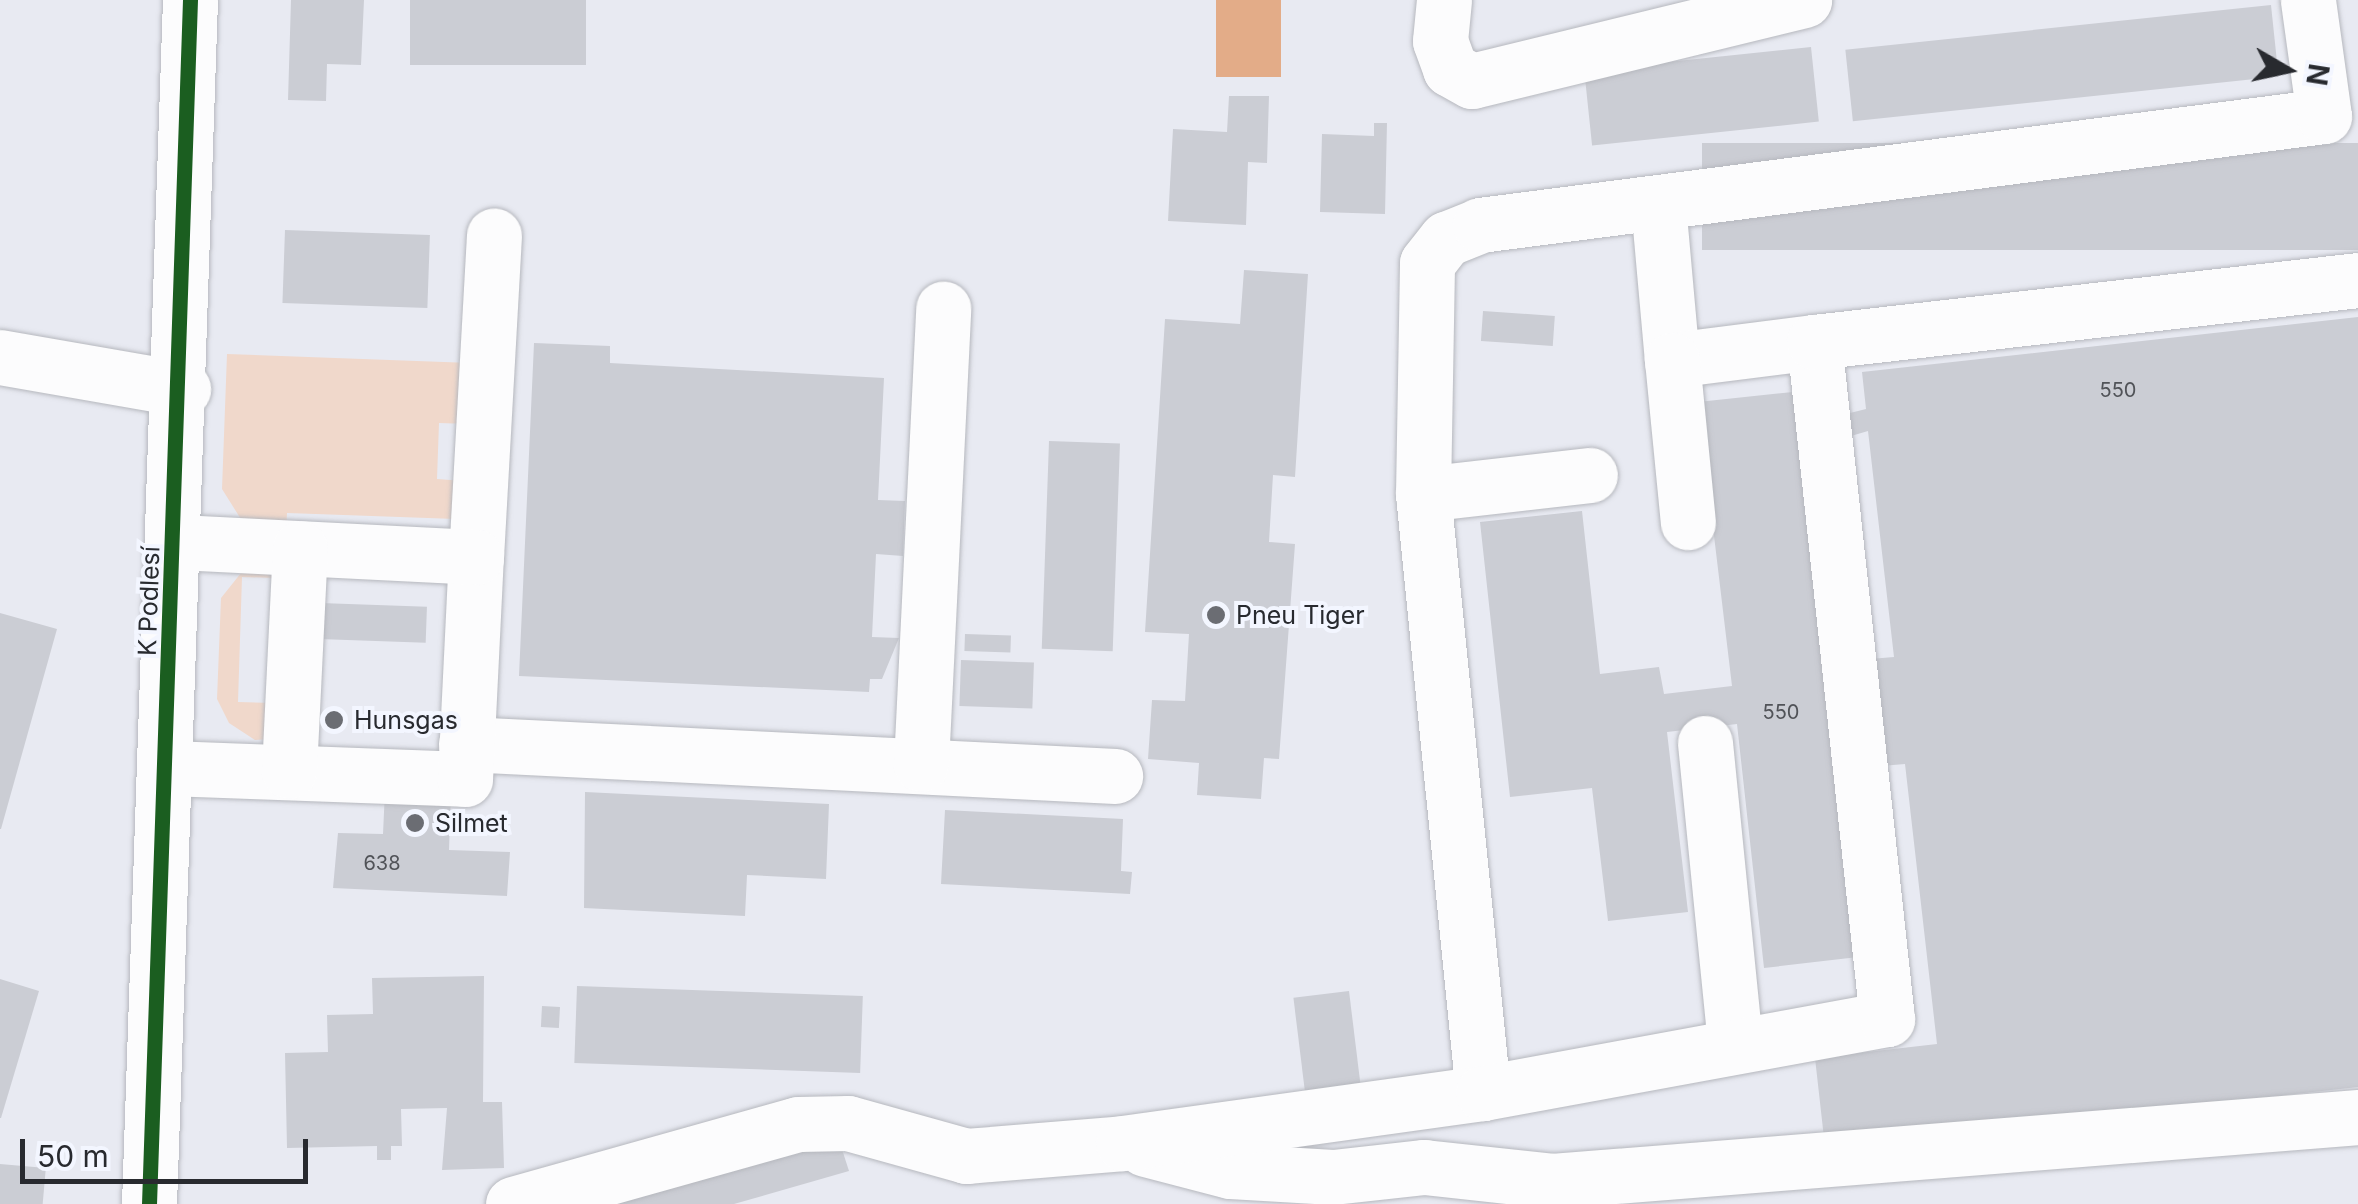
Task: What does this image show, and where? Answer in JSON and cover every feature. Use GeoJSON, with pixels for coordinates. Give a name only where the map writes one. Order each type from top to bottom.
{"type":"FeatureCollection","features":[{"type":"Feature","properties":{"kind":"street","name":"K Podlesí"},"geometry":{"type":"LineString","coordinates":[[149,1204],[183,388],[190,0]]}},
{"type":"Feature","properties":{"kind":"street"},"geometry":{"type":"LineString","coordinates":[[1444,0],[1440,41],[1450,69],[1472,81],[1804,0]]}},
{"type":"Feature","properties":{"kind":"street"},"geometry":{"type":"LineString","coordinates":[[1483,1093],[1423,494],[1427,263],[1446,239],[1480,225],[2341,114],[2308,0]]}},
{"type":"Feature","properties":{"kind":"street"},"geometry":{"type":"LineString","coordinates":[[1658,204],[1688,522]]}},
{"type":"Feature","properties":{"kind":"street"},"geometry":{"type":"LineString","coordinates":[[466,761],[494,236]]}},
{"type":"Feature","properties":{"kind":"street"},"geometry":{"type":"LineString","coordinates":[[1672,360],[2358,280]]}},
{"type":"Feature","properties":{"kind":"street"},"geometry":{"type":"LineString","coordinates":[[921,764],[944,310]]}},
{"type":"Feature","properties":{"kind":"street"},"geometry":{"type":"LineString","coordinates":[[513,1204],[798,1124],[848,1123],[966,1156],[1123,1143],[1483,1093],[1888,1019],[1814,342]]}},
{"type":"Feature","properties":{"kind":"street"},"geometry":{"type":"LineString","coordinates":[[0,357],[183,388]]}},
{"type":"Feature","properties":{"kind":"street"},"geometry":{"type":"LineString","coordinates":[[1423,494],[1590,474]]}},
{"type":"Feature","properties":{"kind":"street"},"geometry":{"type":"LineString","coordinates":[[176,542],[476,557]]}},
{"type":"Feature","properties":{"kind":"street"},"geometry":{"type":"LineString","coordinates":[[300,548],[314,772]]}},
{"type":"Feature","properties":{"kind":"street"},"geometry":{"type":"LineString","coordinates":[[1705,744],[1735,1044]]}},
{"type":"Feature","properties":{"kind":"street"},"geometry":{"type":"LineString","coordinates":[[168,768],[314,772],[466,761],[921,764],[1115,776]]}},
{"type":"Feature","properties":{"kind":"street"},"geometry":{"type":"LineString","coordinates":[[1123,1143],[1230,1172],[1333,1177],[1424,1167],[1552,1181],[2358,1116]]}},
{"type":"Feature","properties":{"kind":"shaded area"},"geometry":{"type":"Polygon","coordinates":[[[1216,0],[1281,0],[1281,77],[1216,77],[1216,0]]]}},
{"type":"Feature","properties":{"kind":"shaded area"},"geometry":{"type":"Polygon","coordinates":[[[227,354],[471,363],[469,424],[439,423],[437,479],[464,481],[456,519],[287,513],[286,532],[244,524],[222,489],[227,354]]]}},
{"type":"Feature","properties":{"kind":"shaded area"},"geometry":{"type":"Polygon","coordinates":[[[271,564],[276,578],[242,577],[238,702],[272,703],[270,739],[255,740],[229,723],[217,699],[221,598],[245,568],[271,564]]]}},
{"type":"Feature","properties":{"kind":"building"},"geometry":{"type":"Polygon","coordinates":[[[291,0],[364,0],[361,65],[327,64],[326,101],[288,100],[291,0]]]}},
{"type":"Feature","properties":{"kind":"building"},"geometry":{"type":"Polygon","coordinates":[[[410,0],[586,0],[586,65],[410,65],[410,0]]]}},
{"type":"Feature","properties":{"kind":"building"},"geometry":{"type":"Polygon","coordinates":[[[2271,5],[2279,77],[1853,121],[1845,50],[2271,5]]]}},
{"type":"Feature","properties":{"kind":"building"},"geometry":{"type":"Polygon","coordinates":[[[1811,47],[1819,122],[1592,145],[1584,71],[1811,47]]]}},
{"type":"Feature","properties":{"kind":"building"},"geometry":{"type":"Polygon","coordinates":[[[1229,96],[1269,96],[1267,163],[1248,162],[1246,225],[1168,221],[1173,129],[1227,132],[1229,96]]]}},
{"type":"Feature","properties":{"kind":"building"},"geometry":{"type":"Polygon","coordinates":[[[1374,123],[1387,123],[1385,214],[1320,212],[1322,134],[1374,136],[1374,123]]]}},
{"type":"Feature","properties":{"kind":"building"},"geometry":{"type":"Polygon","coordinates":[[[1702,143],[2358,143],[2358,250],[1702,250],[1702,143]]]}},
{"type":"Feature","properties":{"kind":"building"},"geometry":{"type":"Polygon","coordinates":[[[285,230],[430,235],[427,308],[282,303],[285,230]]]}},
{"type":"Feature","properties":{"kind":"building"},"geometry":{"type":"Polygon","coordinates":[[[1244,270],[1308,274],[1295,477],[1273,475],[1269,542],[1295,544],[1279,759],[1264,758],[1261,799],[1197,795],[1199,763],[1148,759],[1152,700],[1185,701],[1189,634],[1145,632],[1165,319],[1240,324],[1244,270]]]}},
{"type":"Feature","properties":{"kind":"building"},"geometry":{"type":"Polygon","coordinates":[[[1483,311],[1555,316],[1553,346],[1481,341],[1483,311]]]}},
{"type":"Feature","properties":{"kind":"building"},"geometry":{"type":"Polygon","coordinates":[[[2358,317],[2358,1087],[1825,1147],[1815,1058],[1937,1044],[1905,764],[1881,766],[1858,957],[1764,968],[1737,724],[1667,732],[1688,912],[1608,921],[1592,788],[1510,797],[1480,522],[1582,511],[1600,674],[1659,667],[1664,694],[1732,686],[1698,402],[1793,392],[1798,426],[1866,409],[1862,372],[2358,317]],[[1868,431],[1800,451],[1870,659],[1894,657],[1868,431]]]}},
{"type":"Feature","properties":{"kind":"building"},"geometry":{"type":"Polygon","coordinates":[[[534,343],[610,346],[610,363],[884,378],[878,500],[905,501],[903,556],[876,554],[872,637],[899,638],[882,679],[870,679],[869,692],[519,676],[534,343]]]}},
{"type":"Feature","properties":{"kind":"building"},"geometry":{"type":"Polygon","coordinates":[[[1049,441],[1120,443],[1113,651],[1042,649],[1049,441]]]}},
{"type":"Feature","properties":{"kind":"building"},"geometry":{"type":"Polygon","coordinates":[[[320,603],[427,607],[426,643],[319,639],[320,603]]]}},
{"type":"Feature","properties":{"kind":"building"},"geometry":{"type":"Polygon","coordinates":[[[0,613],[57,629],[1,829],[0,829],[0,613]]]}},
{"type":"Feature","properties":{"kind":"building"},"geometry":{"type":"Polygon","coordinates":[[[965,634],[1011,636],[1010,653],[964,651],[965,634]]]}},
{"type":"Feature","properties":{"kind":"building"},"geometry":{"type":"Polygon","coordinates":[[[961,660],[1034,663],[1032,709],[959,706],[961,660]]]}},
{"type":"Feature","properties":{"kind":"building"},"geometry":{"type":"Polygon","coordinates":[[[385,790],[451,792],[449,850],[510,852],[507,896],[333,888],[338,833],[383,834],[385,790]]]}},
{"type":"Feature","properties":{"kind":"building"},"geometry":{"type":"Polygon","coordinates":[[[585,792],[829,804],[826,879],[747,875],[745,916],[584,908],[585,792]]]}},
{"type":"Feature","properties":{"kind":"building"},"geometry":{"type":"Polygon","coordinates":[[[945,810],[1123,819],[1121,871],[1132,872],[1130,894],[941,884],[945,810]]]}},
{"type":"Feature","properties":{"kind":"building"},"geometry":{"type":"Polygon","coordinates":[[[484,976],[483,1102],[502,1102],[504,1168],[442,1170],[447,1108],[401,1109],[402,1146],[391,1146],[391,1160],[377,1160],[377,1146],[287,1148],[285,1053],[328,1052],[327,1015],[373,1014],[372,978],[484,976]]]}},
{"type":"Feature","properties":{"kind":"building"},"geometry":{"type":"Polygon","coordinates":[[[0,979],[39,991],[1,1118],[0,1118],[0,979]]]}},
{"type":"Feature","properties":{"kind":"building"},"geometry":{"type":"Polygon","coordinates":[[[577,986],[863,996],[860,1073],[574,1063],[577,986]]]}},
{"type":"Feature","properties":{"kind":"building"},"geometry":{"type":"Polygon","coordinates":[[[1349,991],[1361,1086],[1305,1093],[1293,998],[1349,991]]]}},
{"type":"Feature","properties":{"kind":"building"},"geometry":{"type":"Polygon","coordinates":[[[542,1006],[560,1007],[559,1028],[541,1027],[542,1006]]]}},
{"type":"Feature","properties":{"kind":"building"},"geometry":{"type":"Polygon","coordinates":[[[838,1137],[849,1171],[734,1204],[616,1204],[838,1137]]]}},
{"type":"Feature","properties":{"kind":"building"},"geometry":{"type":"Polygon","coordinates":[[[0,1164],[46,1168],[43,1204],[0,1204],[0,1164]]]}},
{"type":"Feature","properties":{"kind":"cycle path"},"geometry":{"type":"LineString","coordinates":[[149,1204],[190,0]]}},
{"type":"Feature","properties":{"kind":"place","name":"Pneu Tiger"},"geometry":{"type":"Point","coordinates":[1216,615]}},
{"type":"Feature","properties":{"kind":"place","name":"Hunsgas"},"geometry":{"type":"Point","coordinates":[334,720]}},
{"type":"Feature","properties":{"kind":"place","name":"Silmet"},"geometry":{"type":"Point","coordinates":[415,823]}}]}
